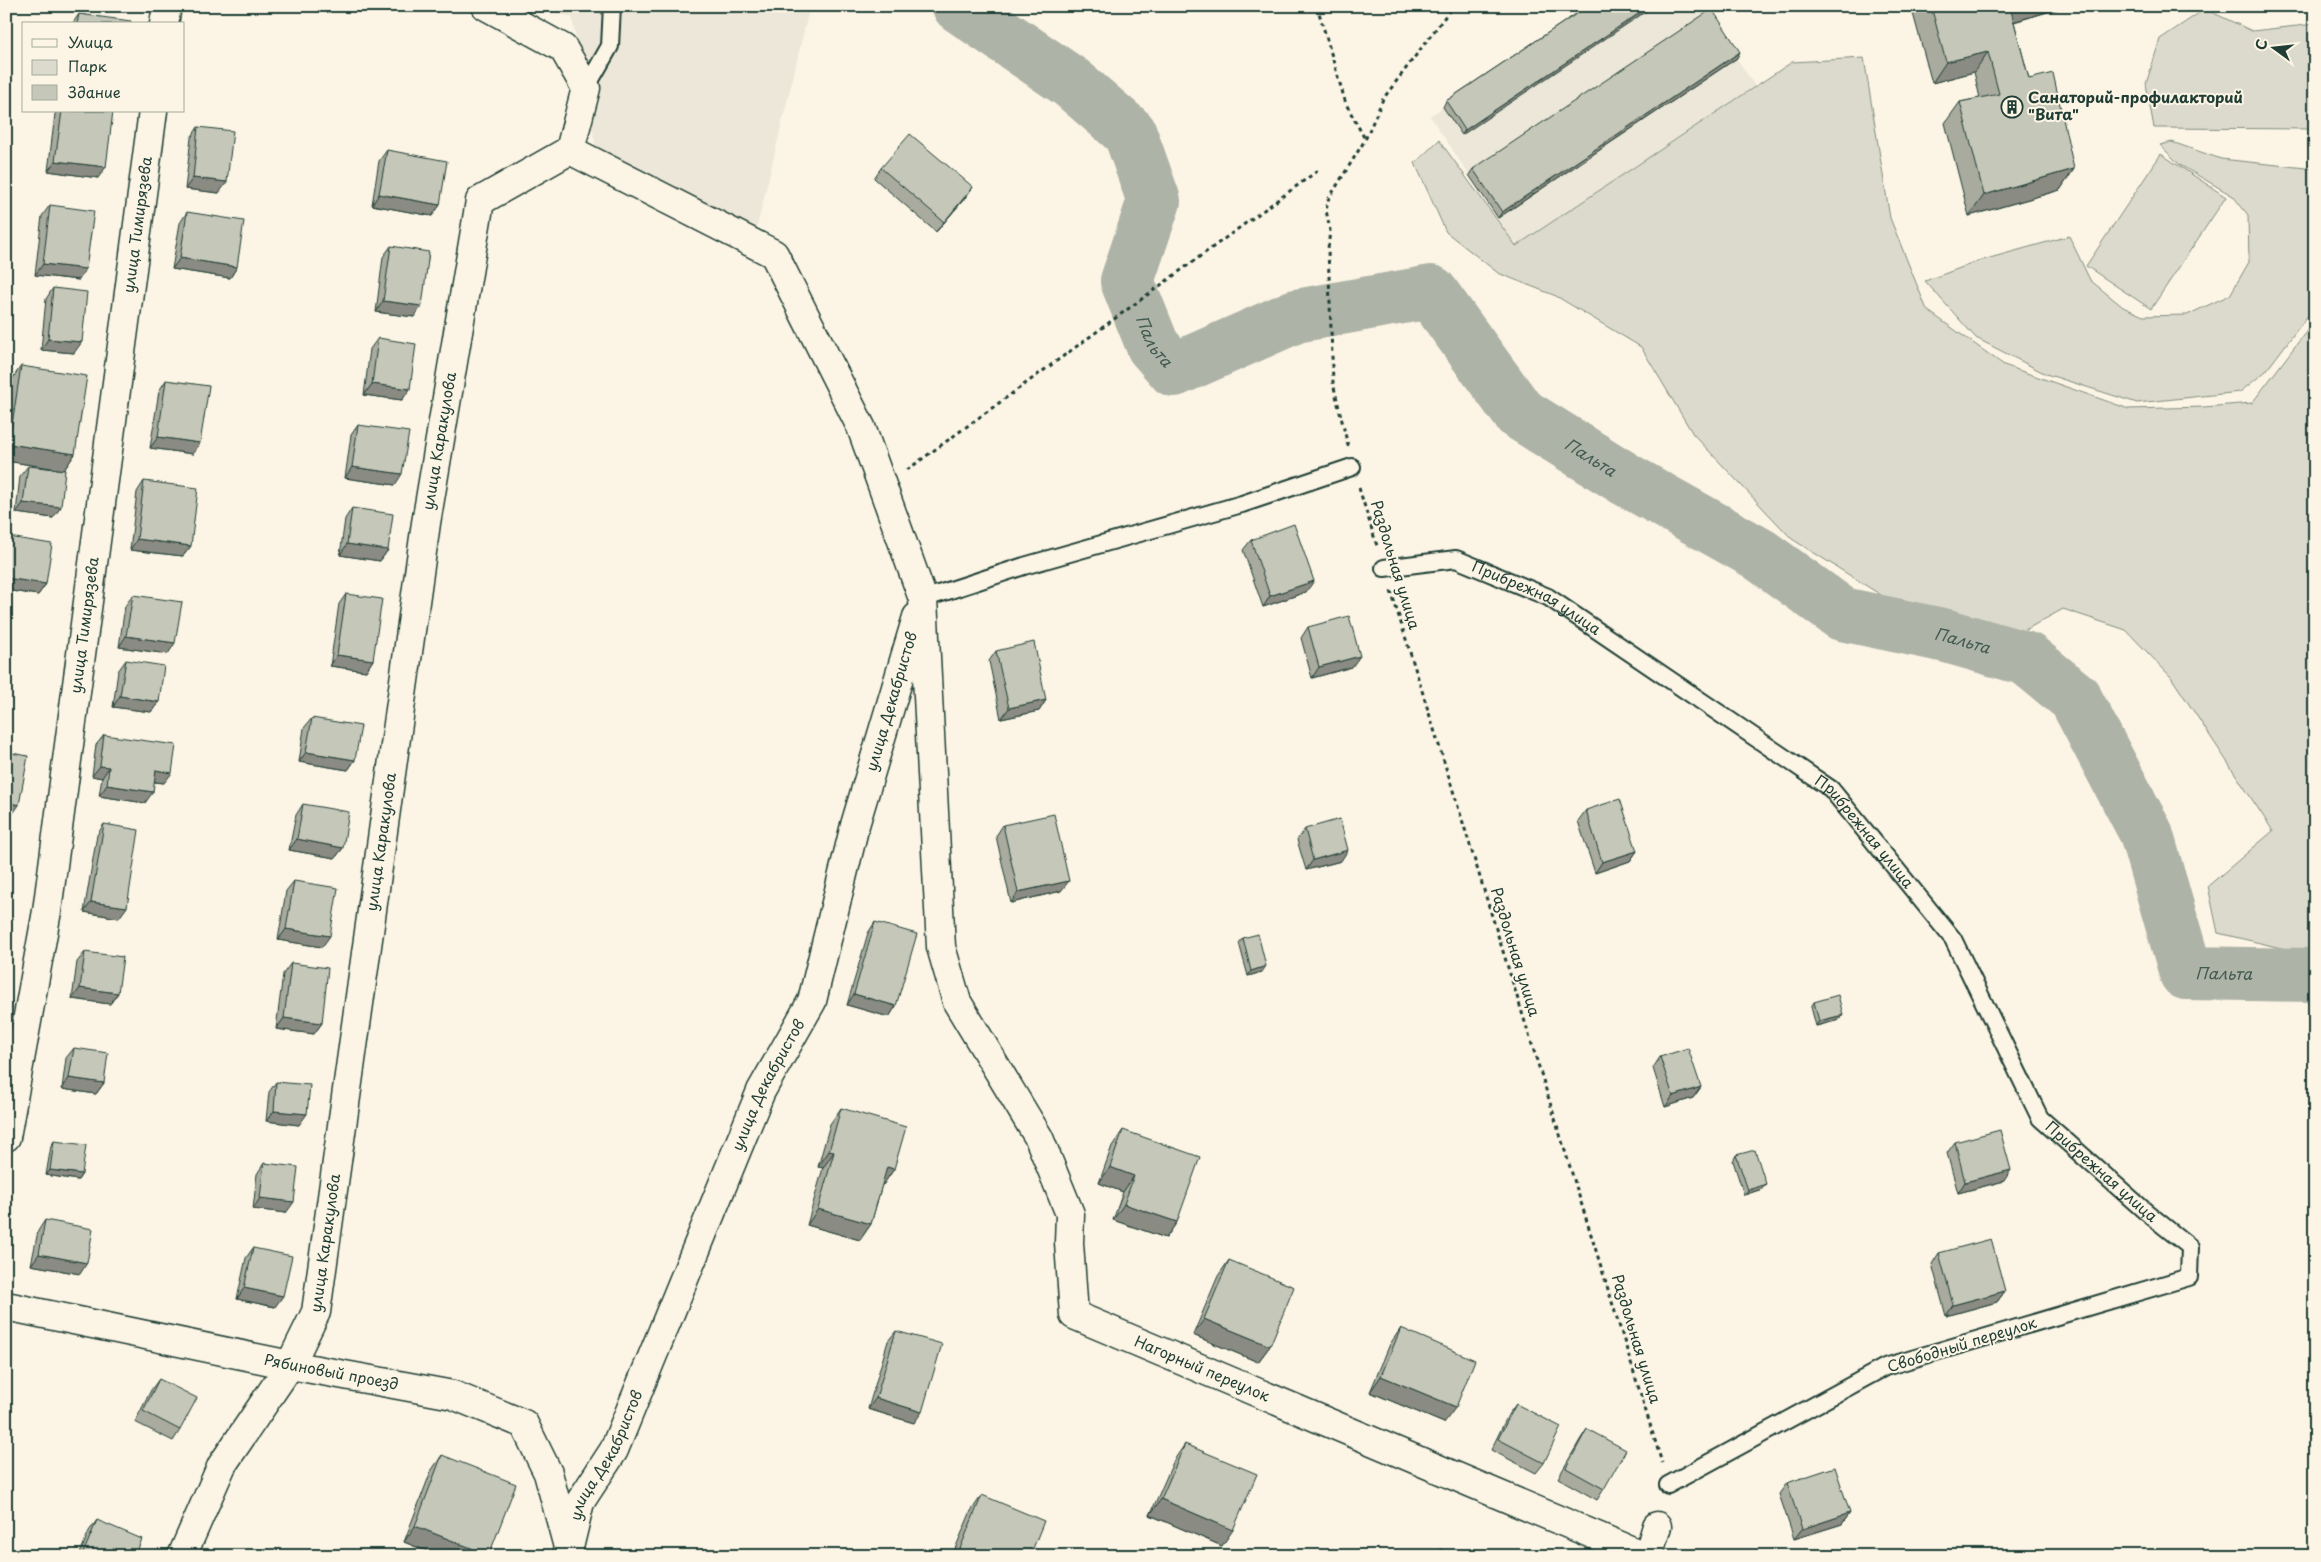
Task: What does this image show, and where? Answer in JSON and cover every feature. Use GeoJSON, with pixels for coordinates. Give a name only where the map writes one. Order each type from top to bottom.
{"type":"FeatureCollection","features":[{"type":"Feature","properties":{"kind":"street"},"geometry":{"type":"LineString","coordinates":[[164,22],[166,6]]}},
{"type":"Feature","properties":{"kind":"street"},"geometry":{"type":"LineString","coordinates":[[486,6],[563,48],[586,88],[570,150],[774,254],[861,427],[923,599]]}},
{"type":"Feature","properties":{"kind":"street","name":"улица Тимирязева"},"geometry":{"type":"LineString","coordinates":[[6,1137],[47,911],[153,112]]}},
{"type":"Feature","properties":{"kind":"street","name":"улица Каракулова"},"geometry":{"type":"LineString","coordinates":[[182,1556],[222,1465],[290,1365],[316,1312],[426,523],[480,201],[570,150]]}},
{"type":"Feature","properties":{"kind":"street","name":"Нагорный переулок"},"geometry":{"type":"LineString","coordinates":[[923,599],[941,947],[957,1002],[1039,1138],[1070,1214],[1069,1243],[1074,1315],[1644,1556]]}},
{"type":"Feature","properties":{"kind":"street","name":"улица Декабристов"},"geometry":{"type":"LineString","coordinates":[[568,1552],[580,1502],[614,1450],[761,1091],[812,1001],[854,825],[923,599]]}},
{"type":"Feature","properties":{"kind":"street","name":"Рябиновый проезд"},"geometry":{"type":"LineString","coordinates":[[6,1306],[290,1365],[453,1394],[524,1424],[548,1473],[568,1552]]}},
{"type":"Feature","properties":{"kind":"street"},"geometry":{"type":"LineString","coordinates":[[1648,1556],[1657,1526]]}},
{"type":"Feature","properties":{"kind":"lane"},"geometry":{"type":"LineString","coordinates":[[586,88],[610,46],[612,6]]}},
{"type":"Feature","properties":{"kind":"lane"},"geometry":{"type":"LineString","coordinates":[[923,599],[1024,566],[1242,504],[1352,467]]}},
{"type":"Feature","properties":{"kind":"lane","name":"Прибрежная улица"},"geometry":{"type":"LineString","coordinates":[[1384,568],[1456,559],[1548,597],[1831,789],[1953,939],[2040,1118],[2145,1211],[2190,1247],[2189,1276]]}},
{"type":"Feature","properties":{"kind":"lane","name":"Свободный переулок"},"geometry":{"type":"LineString","coordinates":[[1668,1485],[1885,1367],[2189,1276]]}},
{"type":"Feature","properties":{"kind":"path"},"geometry":{"type":"LineString","coordinates":[[1317,6],[1346,104],[1365,140]]}},
{"type":"Feature","properties":{"kind":"path","name":"Раздольная улица"},"geometry":{"type":"LineString","coordinates":[[1453,6],[1383,100],[1365,140],[1328,200],[1326,210],[1330,230],[1328,249],[1333,383],[1352,467],[1613,1302],[1668,1485]]}},
{"type":"Feature","properties":{"kind":"path"},"geometry":{"type":"LineString","coordinates":[[910,468],[1320,169]]}},
{"type":"Feature","properties":{"kind":"shaded area"},"geometry":{"type":"Polygon","coordinates":[[[530,6],[810,6],[756,231],[597,154],[572,17],[530,6]]]}},
{"type":"Feature","properties":{"kind":"shaded area"},"geometry":{"type":"Polygon","coordinates":[[[1592,6],[1702,6],[1755,86],[1516,246],[1430,116],[1592,6]]]}},
{"type":"Feature","properties":{"kind":"green space"},"geometry":{"type":"Polygon","coordinates":[[[2205,9],[2252,31],[2315,24],[2315,129],[2154,128],[2146,84],[2160,39],[2205,9]]]}},
{"type":"Feature","properties":{"kind":"green space"},"geometry":{"type":"Polygon","coordinates":[[[1864,58],[1890,218],[1927,310],[2004,365],[2129,409],[2204,407],[2252,403],[2315,320],[2315,960],[2302,953],[2218,933],[2208,886],[2273,831],[2171,677],[2126,630],[2063,609],[2009,639],[1900,607],[1792,539],[1693,434],[1641,347],[1556,296],[1498,273],[1446,232],[1415,163],[1439,140],[1516,246],[1792,62],[1864,58]]]}},
{"type":"Feature","properties":{"kind":"green space"},"geometry":{"type":"Polygon","coordinates":[[[2172,142],[2221,159],[2315,169],[2315,306],[2266,371],[2240,392],[2137,403],[2046,374],[1976,338],[1925,281],[1979,261],[2069,236],[2090,280],[2123,307],[2143,316],[2187,315],[2230,295],[2249,262],[2248,215],[2233,196],[2180,165],[2160,145],[2172,142]]]}},
{"type":"Feature","properties":{"kind":"green space"},"geometry":{"type":"Polygon","coordinates":[[[2161,154],[2226,197],[2151,309],[2086,266],[2161,154]]]}},
{"type":"Feature","properties":{"kind":"building"},"geometry":{"type":"Polygon","coordinates":[[[1588,6],[1650,6],[1465,130],[1446,101],[1588,6]]]}},
{"type":"Feature","properties":{"kind":"building","name":"Санаторий-профилакторий \"Вита\""},"geometry":{"type":"Polygon","coordinates":[[[1931,6],[2011,6],[2029,79],[2053,73],[2074,169],[1984,195],[1960,102],[1999,94],[1988,52],[1946,62],[1931,6]]]}},
{"type":"Feature","properties":{"kind":"building"},"geometry":{"type":"Polygon","coordinates":[[[1712,9],[1740,52],[1502,212],[1473,169],[1712,9]]]}},
{"type":"Feature","properties":{"kind":"building"},"geometry":{"type":"Polygon","coordinates":[[[79,14],[131,21],[131,22],[77,22],[79,14]]]}},
{"type":"Feature","properties":{"kind":"building"},"geometry":{"type":"Polygon","coordinates":[[[62,112],[113,112],[106,167],[55,161],[62,112]]]}},
{"type":"Feature","properties":{"kind":"building"},"geometry":{"type":"Polygon","coordinates":[[[198,127],[233,131],[227,182],[193,178],[198,127]]]}},
{"type":"Feature","properties":{"kind":"building"},"geometry":{"type":"Polygon","coordinates":[[[910,134],[973,187],[944,222],[881,168],[910,134]]]}},
{"type":"Feature","properties":{"kind":"building"},"geometry":{"type":"Polygon","coordinates":[[[387,150],[447,161],[440,205],[379,194],[387,150]]]}},
{"type":"Feature","properties":{"kind":"building"},"geometry":{"type":"Polygon","coordinates":[[[50,205],[94,211],[86,269],[43,264],[50,205]]]}},
{"type":"Feature","properties":{"kind":"building"},"geometry":{"type":"Polygon","coordinates":[[[187,212],[244,221],[237,267],[180,258],[187,212]]]}},
{"type":"Feature","properties":{"kind":"building"},"geometry":{"type":"Polygon","coordinates":[[[391,246],[429,252],[422,306],[383,301],[391,246]]]}},
{"type":"Feature","properties":{"kind":"building"},"geometry":{"type":"Polygon","coordinates":[[[53,288],[87,292],[82,342],[48,339],[53,288]]]}},
{"type":"Feature","properties":{"kind":"building"},"geometry":{"type":"Polygon","coordinates":[[[378,338],[416,344],[410,389],[372,384],[378,338]]]}},
{"type":"Feature","properties":{"kind":"building"},"geometry":{"type":"Polygon","coordinates":[[[21,366],[87,376],[75,454],[9,444],[21,366]]]}},
{"type":"Feature","properties":{"kind":"building"},"geometry":{"type":"Polygon","coordinates":[[[166,380],[209,386],[200,443],[158,437],[166,380]]]}},
{"type":"Feature","properties":{"kind":"building"},"geometry":{"type":"Polygon","coordinates":[[[358,425],[409,432],[402,474],[352,467],[358,425]]]}},
{"type":"Feature","properties":{"kind":"building"},"geometry":{"type":"Polygon","coordinates":[[[28,466],[65,470],[61,507],[23,503],[28,466]]]}},
{"type":"Feature","properties":{"kind":"building"},"geometry":{"type":"Polygon","coordinates":[[[144,481],[198,488],[191,546],[137,539],[144,481]]]}},
{"type":"Feature","properties":{"kind":"building"},"geometry":{"type":"Polygon","coordinates":[[[352,508],[393,514],[388,550],[347,544],[352,508]]]}},
{"type":"Feature","properties":{"kind":"building"},"geometry":{"type":"Polygon","coordinates":[[[1294,524],[1314,581],[1270,596],[1251,540],[1294,524]]]}},
{"type":"Feature","properties":{"kind":"building"},"geometry":{"type":"Polygon","coordinates":[[[9,537],[52,544],[46,584],[6,578],[6,556],[9,537]]]}},
{"type":"Feature","properties":{"kind":"building"},"geometry":{"type":"Polygon","coordinates":[[[346,594],[382,599],[373,660],[337,655],[346,594]]]}},
{"type":"Feature","properties":{"kind":"building"},"geometry":{"type":"Polygon","coordinates":[[[133,595],[182,602],[175,643],[126,636],[133,595]]]}},
{"type":"Feature","properties":{"kind":"building"},"geometry":{"type":"Polygon","coordinates":[[[1349,616],[1360,656],[1319,667],[1308,627],[1349,616]]]}},
{"type":"Feature","properties":{"kind":"building"},"geometry":{"type":"Polygon","coordinates":[[[1034,642],[1046,700],[1009,708],[996,651],[1034,642]]]}},
{"type":"Feature","properties":{"kind":"building"},"geometry":{"type":"Polygon","coordinates":[[[126,660],[164,666],[159,702],[120,696],[126,660]]]}},
{"type":"Feature","properties":{"kind":"building"},"geometry":{"type":"Polygon","coordinates":[[[312,718],[361,726],[355,760],[306,752],[312,718]]]}},
{"type":"Feature","properties":{"kind":"building"},"geometry":{"type":"Polygon","coordinates":[[[104,735],[176,745],[172,773],[156,770],[153,792],[107,785],[109,767],[100,766],[104,735]]]}},
{"type":"Feature","properties":{"kind":"building"},"geometry":{"type":"Polygon","coordinates":[[[6,752],[28,756],[19,805],[6,802],[6,752]]]}},
{"type":"Feature","properties":{"kind":"building"},"geometry":{"type":"Polygon","coordinates":[[[1620,799],[1637,851],[1602,862],[1586,810],[1620,799]]]}},
{"type":"Feature","properties":{"kind":"building"},"geometry":{"type":"Polygon","coordinates":[[[303,804],[349,812],[343,848],[297,839],[303,804]]]}},
{"type":"Feature","properties":{"kind":"building"},"geometry":{"type":"Polygon","coordinates":[[[1054,814],[1069,881],[1018,892],[1003,825],[1054,814]]]}},
{"type":"Feature","properties":{"kind":"building"},"geometry":{"type":"Polygon","coordinates":[[[1340,819],[1348,850],[1313,860],[1305,829],[1340,819]]]}},
{"type":"Feature","properties":{"kind":"building"},"geometry":{"type":"Polygon","coordinates":[[[104,824],[139,830],[127,907],[91,902],[104,824]]]}},
{"type":"Feature","properties":{"kind":"building"},"geometry":{"type":"Polygon","coordinates":[[[6,845],[11,846],[6,874],[6,845]]]}},
{"type":"Feature","properties":{"kind":"building"},"geometry":{"type":"Polygon","coordinates":[[[294,881],[338,888],[330,936],[286,929],[294,881]]]}},
{"type":"Feature","properties":{"kind":"building"},"geometry":{"type":"Polygon","coordinates":[[[875,922],[917,934],[896,1006],[854,994],[875,922]]]}},
{"type":"Feature","properties":{"kind":"building"},"geometry":{"type":"Polygon","coordinates":[[[1258,934],[1266,966],[1251,971],[1243,938],[1258,934]]]}},
{"type":"Feature","properties":{"kind":"building"},"geometry":{"type":"Polygon","coordinates":[[[85,952],[123,957],[118,993],[80,988],[85,952]]]}},
{"type":"Feature","properties":{"kind":"building"},"geometry":{"type":"Polygon","coordinates":[[[291,963],[328,968],[322,1023],[284,1018],[291,963]]]}},
{"type":"Feature","properties":{"kind":"building"},"geometry":{"type":"Polygon","coordinates":[[[1838,995],[1843,1015],[1819,1021],[1814,1002],[1838,995]]]}},
{"type":"Feature","properties":{"kind":"building"},"geometry":{"type":"Polygon","coordinates":[[[74,1048],[108,1053],[104,1083],[69,1078],[74,1048]]]}},
{"type":"Feature","properties":{"kind":"building"},"geometry":{"type":"Polygon","coordinates":[[[1688,1048],[1701,1087],[1673,1096],[1660,1057],[1688,1048]]]}},
{"type":"Feature","properties":{"kind":"building"},"geometry":{"type":"Polygon","coordinates":[[[276,1082],[310,1085],[307,1114],[274,1111],[276,1082]]]}},
{"type":"Feature","properties":{"kind":"building"},"geometry":{"type":"Polygon","coordinates":[[[841,1108],[906,1127],[894,1169],[887,1167],[871,1224],[818,1209],[834,1152],[829,1151],[841,1108]]]}},
{"type":"Feature","properties":{"kind":"building"},"geometry":{"type":"Polygon","coordinates":[[[1123,1130],[1200,1157],[1177,1222],[1124,1204],[1134,1176],[1110,1167],[1123,1130]]]}},
{"type":"Feature","properties":{"kind":"building"},"geometry":{"type":"Polygon","coordinates":[[[2000,1130],[2011,1170],[1965,1182],[1955,1142],[2000,1130]]]}},
{"type":"Feature","properties":{"kind":"building"},"geometry":{"type":"Polygon","coordinates":[[[54,1141],[86,1145],[82,1174],[50,1170],[54,1141]]]}},
{"type":"Feature","properties":{"kind":"building"},"geometry":{"type":"Polygon","coordinates":[[[1755,1150],[1766,1184],[1748,1190],[1736,1155],[1755,1150]]]}},
{"type":"Feature","properties":{"kind":"building"},"geometry":{"type":"Polygon","coordinates":[[[264,1163],[298,1167],[294,1202],[260,1198],[264,1163]]]}},
{"type":"Feature","properties":{"kind":"building"},"geometry":{"type":"Polygon","coordinates":[[[45,1220],[93,1229],[87,1263],[39,1254],[45,1220]]]}},
{"type":"Feature","properties":{"kind":"building"},"geometry":{"type":"Polygon","coordinates":[[[1991,1239],[2005,1291],[1953,1305],[1939,1253],[1991,1239]]]}},
{"type":"Feature","properties":{"kind":"building"},"geometry":{"type":"Polygon","coordinates":[[[253,1248],[292,1256],[283,1296],[244,1288],[253,1248]]]}},
{"type":"Feature","properties":{"kind":"building"},"geometry":{"type":"Polygon","coordinates":[[[1229,1260],[1294,1287],[1270,1346],[1204,1319],[1229,1260]]]}},
{"type":"Feature","properties":{"kind":"building"},"geometry":{"type":"Polygon","coordinates":[[[1401,1328],[1475,1360],[1456,1407],[1381,1376],[1401,1328]]]}},
{"type":"Feature","properties":{"kind":"building"},"geometry":{"type":"Polygon","coordinates":[[[896,1331],[942,1344],[922,1412],[876,1398],[896,1331]]]}},
{"type":"Feature","properties":{"kind":"building"},"geometry":{"type":"Polygon","coordinates":[[[159,1379],[197,1398],[180,1430],[143,1411],[159,1379]]]}},
{"type":"Feature","properties":{"kind":"building"},"geometry":{"type":"Polygon","coordinates":[[[1516,1404],[1561,1427],[1544,1463],[1498,1439],[1516,1404]]]}},
{"type":"Feature","properties":{"kind":"building"},"geometry":{"type":"Polygon","coordinates":[[[1587,1429],[1626,1450],[1604,1489],[1566,1468],[1587,1429]]]}},
{"type":"Feature","properties":{"kind":"building"},"geometry":{"type":"Polygon","coordinates":[[[1185,1444],[1257,1474],[1233,1530],[1161,1499],[1185,1444]]]}},
{"type":"Feature","properties":{"kind":"building"},"geometry":{"type":"Polygon","coordinates":[[[442,1455],[516,1484],[489,1555],[415,1526],[442,1455]]]}},
{"type":"Feature","properties":{"kind":"building"},"geometry":{"type":"Polygon","coordinates":[[[1835,1467],[1850,1513],[1802,1529],[1787,1483],[1835,1467]]]}},
{"type":"Feature","properties":{"kind":"building"},"geometry":{"type":"Polygon","coordinates":[[[982,1495],[1044,1521],[1030,1556],[957,1556],[982,1495]]]}},
{"type":"Feature","properties":{"kind":"building"},"geometry":{"type":"Polygon","coordinates":[[[97,1520],[142,1539],[135,1556],[82,1556],[97,1520]]]}},
{"type":"Feature","properties":{"kind":"building"},"geometry":{"type":"Polygon","coordinates":[[[1441,1549],[1457,1556],[1438,1556],[1441,1549]]]}},
{"type":"Feature","properties":{"kind":"waterway","name":"Пальта"},"geometry":{"type":"LineString","coordinates":[[959,6],[1072,83],[1130,133],[1154,201],[1127,281],[1153,346],[1174,370],[1296,316],[1431,292],[1519,413],[1627,480],[1759,554],[1842,614],[1947,636],[2027,659],[2075,698],[2146,833],[2186,973],[2315,975]]}},
{"type":"Feature","properties":{"kind":"place","name":"Санаторий-профилакторий \"Вита\""},"geometry":{"type":"Point","coordinates":[2012,107]}}]}
